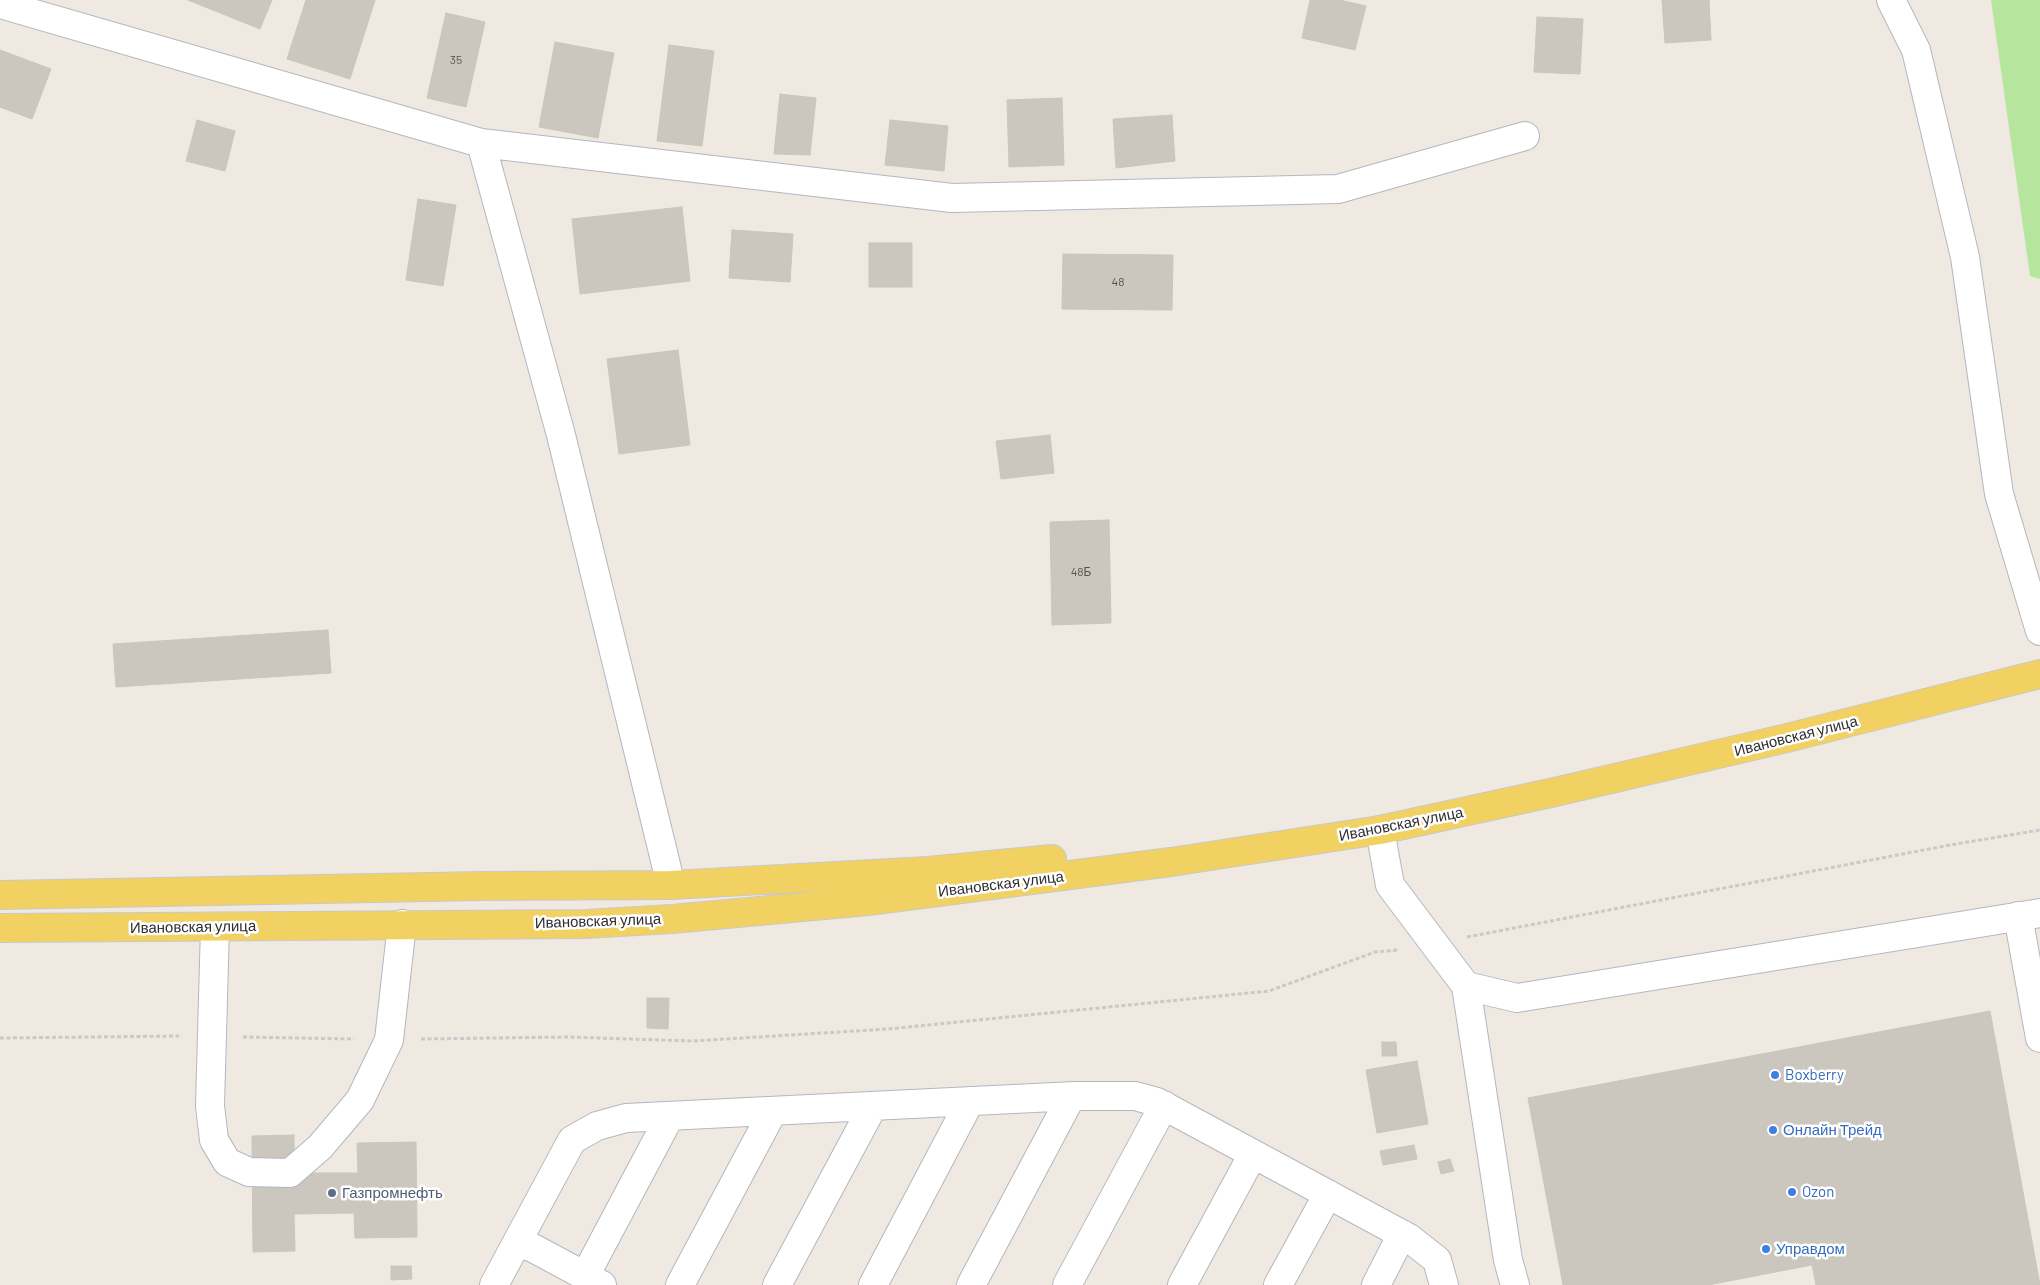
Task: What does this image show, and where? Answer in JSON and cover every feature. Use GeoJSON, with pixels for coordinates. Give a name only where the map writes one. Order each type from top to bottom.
{"type":"FeatureCollection","features":[{"type":"Feature","properties":{"kind":"main road"},"geometry":{"type":"LineString","coordinates":[[1982,683],[2040,660]]}},
{"type":"Feature","properties":{"kind":"main road"},"geometry":{"type":"LineString","coordinates":[[0,895],[474,886],[672,885],[928,871],[1080,857],[1367,815],[1450,800],[1982,683],[2040,674]]}},
{"type":"Feature","properties":{"kind":"main road","name":"Ивановская улица"},"geometry":{"type":"LineString","coordinates":[[0,928],[585,924],[672,919],[868,901],[1171,862],[1380,830],[1555,792],[1778,740],[1982,683]]}},
{"type":"Feature","properties":{"kind":"street"},"geometry":{"type":"LineString","coordinates":[[1891,0],[1916,50],[1965,257],[2000,494],[2040,631]]}},
{"type":"Feature","properties":{"kind":"street"},"geometry":{"type":"LineString","coordinates":[[0,4],[481,143],[952,198],[1338,189],[1525,136]]}},
{"type":"Feature","properties":{"kind":"street"},"geometry":{"type":"LineString","coordinates":[[481,143],[561,435],[672,885]]}},
{"type":"Feature","properties":{"kind":"street"},"geometry":{"type":"LineString","coordinates":[[1380,830],[1390,886],[1466,986],[1508,1260],[1515,1285]]}},
{"type":"Feature","properties":{"kind":"street"},"geometry":{"type":"LineString","coordinates":[[1466,986],[1517,998],[2029,914],[2040,1038]]}},
{"type":"Feature","properties":{"kind":"street"},"geometry":{"type":"LineString","coordinates":[[215,926],[210,1106],[214,1140],[227,1162],[249,1172],[290,1173],[320,1147],[360,1100],[389,1040],[402,924]]}},
{"type":"Feature","properties":{"kind":"street"},"geometry":{"type":"LineString","coordinates":[[494,1285],[572,1140],[597,1126],[626,1118],[1071,1097],[1135,1096],[1164,1105],[1402,1234],[1437,1260],[1444,1285]]}},
{"type":"Feature","properties":{"kind":"street"},"geometry":{"type":"LineString","coordinates":[[971,1285],[1071,1097]]}},
{"type":"Feature","properties":{"kind":"street"},"geometry":{"type":"LineString","coordinates":[[874,1285],[970,1102]]}},
{"type":"Feature","properties":{"kind":"street"},"geometry":{"type":"LineString","coordinates":[[1067,1285],[1164,1105]]}},
{"type":"Feature","properties":{"kind":"street"},"geometry":{"type":"LineString","coordinates":[[777,1285],[873,1106]]}},
{"type":"Feature","properties":{"kind":"street"},"geometry":{"type":"LineString","coordinates":[[680,1285],[773,1111]]}},
{"type":"Feature","properties":{"kind":"street"},"geometry":{"type":"LineString","coordinates":[[518,1243],[533,1248],[594,1280],[670,1116]]}},
{"type":"Feature","properties":{"kind":"street"},"geometry":{"type":"LineString","coordinates":[[1182,1285],[1254,1154]]}},
{"type":"Feature","properties":{"kind":"street"},"geometry":{"type":"LineString","coordinates":[[1278,1285],[1328,1194]]}},
{"type":"Feature","properties":{"kind":"street"},"geometry":{"type":"LineString","coordinates":[[1376,1285],[1402,1234]]}},
{"type":"Feature","properties":{"kind":"path"},"geometry":{"type":"LineString","coordinates":[[0,1038],[213,1036],[389,1040],[567,1037],[693,1041],[898,1028],[1269,990],[1375,952],[1435,946],[1462,938],[1940,846],[2040,830]]}},
{"type":"Feature","properties":{"kind":"green space"},"geometry":{"type":"Polygon","coordinates":[[[1991,0],[2040,0],[2040,279],[2030,276],[1991,0]]]}},
{"type":"Feature","properties":{"kind":"building"},"geometry":{"type":"Polygon","coordinates":[[[188,0],[272,0],[260,29],[188,0]]]}},
{"type":"Feature","properties":{"kind":"building"},"geometry":{"type":"Polygon","coordinates":[[[306,0],[375,0],[350,79],[287,59],[306,0]]]}},
{"type":"Feature","properties":{"kind":"building"},"geometry":{"type":"Polygon","coordinates":[[[1310,0],[1340,0],[1366,6],[1355,50],[1302,38],[1310,0]]]}},
{"type":"Feature","properties":{"kind":"building"},"geometry":{"type":"Polygon","coordinates":[[[1662,0],[1709,0],[1711,40],[1665,43],[1662,0]]]}},
{"type":"Feature","properties":{"kind":"building"},"geometry":{"type":"Polygon","coordinates":[[[446,13],[485,22],[466,107],[427,98],[446,13]]]}},
{"type":"Feature","properties":{"kind":"building"},"geometry":{"type":"Polygon","coordinates":[[[1537,17],[1583,19],[1580,74],[1534,72],[1537,17]]]}},
{"type":"Feature","properties":{"kind":"building"},"geometry":{"type":"Polygon","coordinates":[[[555,42],[614,53],[598,138],[539,127],[555,42]]]}},
{"type":"Feature","properties":{"kind":"building"},"geometry":{"type":"Polygon","coordinates":[[[669,45],[714,51],[702,146],[657,141],[669,45]]]}},
{"type":"Feature","properties":{"kind":"building"},"geometry":{"type":"Polygon","coordinates":[[[0,50],[51,69],[32,119],[0,107],[0,50]]]}},
{"type":"Feature","properties":{"kind":"building"},"geometry":{"type":"Polygon","coordinates":[[[780,94],[816,98],[810,155],[774,154],[780,94]]]}},
{"type":"Feature","properties":{"kind":"building"},"geometry":{"type":"Polygon","coordinates":[[[1062,98],[1064,165],[1009,167],[1007,100],[1062,98]]]}},
{"type":"Feature","properties":{"kind":"building"},"geometry":{"type":"Polygon","coordinates":[[[1172,115],[1175,161],[1116,168],[1113,119],[1172,115]]]}},
{"type":"Feature","properties":{"kind":"building"},"geometry":{"type":"Polygon","coordinates":[[[197,120],[235,131],[225,171],[186,161],[197,120]]]}},
{"type":"Feature","properties":{"kind":"building"},"geometry":{"type":"Polygon","coordinates":[[[890,120],[948,126],[944,171],[885,165],[890,120]]]}},
{"type":"Feature","properties":{"kind":"building"},"geometry":{"type":"Polygon","coordinates":[[[418,199],[456,205],[443,286],[406,280],[418,199]]]}},
{"type":"Feature","properties":{"kind":"building"},"geometry":{"type":"Polygon","coordinates":[[[682,207],[690,281],[580,294],[572,219],[682,207]]]}},
{"type":"Feature","properties":{"kind":"building"},"geometry":{"type":"Polygon","coordinates":[[[732,230],[793,234],[790,282],[729,278],[732,230]]]}},
{"type":"Feature","properties":{"kind":"building"},"geometry":{"type":"Polygon","coordinates":[[[869,243],[912,243],[912,287],[869,287],[869,243]]]}},
{"type":"Feature","properties":{"kind":"building"},"geometry":{"type":"Polygon","coordinates":[[[1063,254],[1173,255],[1172,310],[1062,309],[1063,254]]]}},
{"type":"Feature","properties":{"kind":"building"},"geometry":{"type":"Polygon","coordinates":[[[678,350],[690,445],[619,454],[607,359],[678,350]]]}},
{"type":"Feature","properties":{"kind":"building"},"geometry":{"type":"Polygon","coordinates":[[[1050,435],[1054,473],[1001,479],[996,441],[1050,435]]]}},
{"type":"Feature","properties":{"kind":"building"},"geometry":{"type":"Polygon","coordinates":[[[1109,520],[1111,623],[1052,625],[1050,522],[1109,520]]]}},
{"type":"Feature","properties":{"kind":"building"},"geometry":{"type":"Polygon","coordinates":[[[328,630],[331,673],[116,687],[113,644],[328,630]]]}},
{"type":"Feature","properties":{"kind":"building"},"geometry":{"type":"Polygon","coordinates":[[[647,998],[669,998],[668,1029],[647,1028],[647,998]]]}},
{"type":"Feature","properties":{"kind":"building"},"geometry":{"type":"Polygon","coordinates":[[[1990,1011],[2040,1285],[1816,1285],[1812,1265],[1708,1285],[1563,1285],[1528,1098],[1990,1011]]]}},
{"type":"Feature","properties":{"kind":"building"},"geometry":{"type":"Polygon","coordinates":[[[1382,1042],[1396,1042],[1397,1056],[1382,1056],[1382,1042]]]}},
{"type":"Feature","properties":{"kind":"building"},"geometry":{"type":"Polygon","coordinates":[[[1417,1061],[1428,1124],[1377,1133],[1366,1070],[1417,1061]]]}},
{"type":"Feature","properties":{"kind":"building"},"geometry":{"type":"Polygon","coordinates":[[[294,1135],[294,1173],[358,1173],[357,1143],[416,1142],[417,1237],[355,1238],[354,1213],[294,1214],[295,1251],[253,1252],[252,1136],[294,1135]]]}},
{"type":"Feature","properties":{"kind":"building"},"geometry":{"type":"Polygon","coordinates":[[[1414,1145],[1417,1159],[1383,1165],[1380,1151],[1414,1145]]]}},
{"type":"Feature","properties":{"kind":"building"},"geometry":{"type":"Polygon","coordinates":[[[1450,1159],[1454,1171],[1441,1174],[1438,1162],[1450,1159]]]}},
{"type":"Feature","properties":{"kind":"building"},"geometry":{"type":"Polygon","coordinates":[[[391,1266],[411,1266],[412,1279],[391,1280],[391,1266]]]}},
{"type":"Feature","properties":{"kind":"place","name":"Boxberry"},"geometry":{"type":"Point","coordinates":[1775,1075]}},
{"type":"Feature","properties":{"kind":"place","name":"Онлайн Трейд"},"geometry":{"type":"Point","coordinates":[1773,1130]}},
{"type":"Feature","properties":{"kind":"place","name":"Ozon"},"geometry":{"type":"Point","coordinates":[1792,1192]}},
{"type":"Feature","properties":{"kind":"place","name":"Газпромнефть"},"geometry":{"type":"Point","coordinates":[332,1193]}},
{"type":"Feature","properties":{"kind":"place","name":"Управдом"},"geometry":{"type":"Point","coordinates":[1766,1249]}}]}
